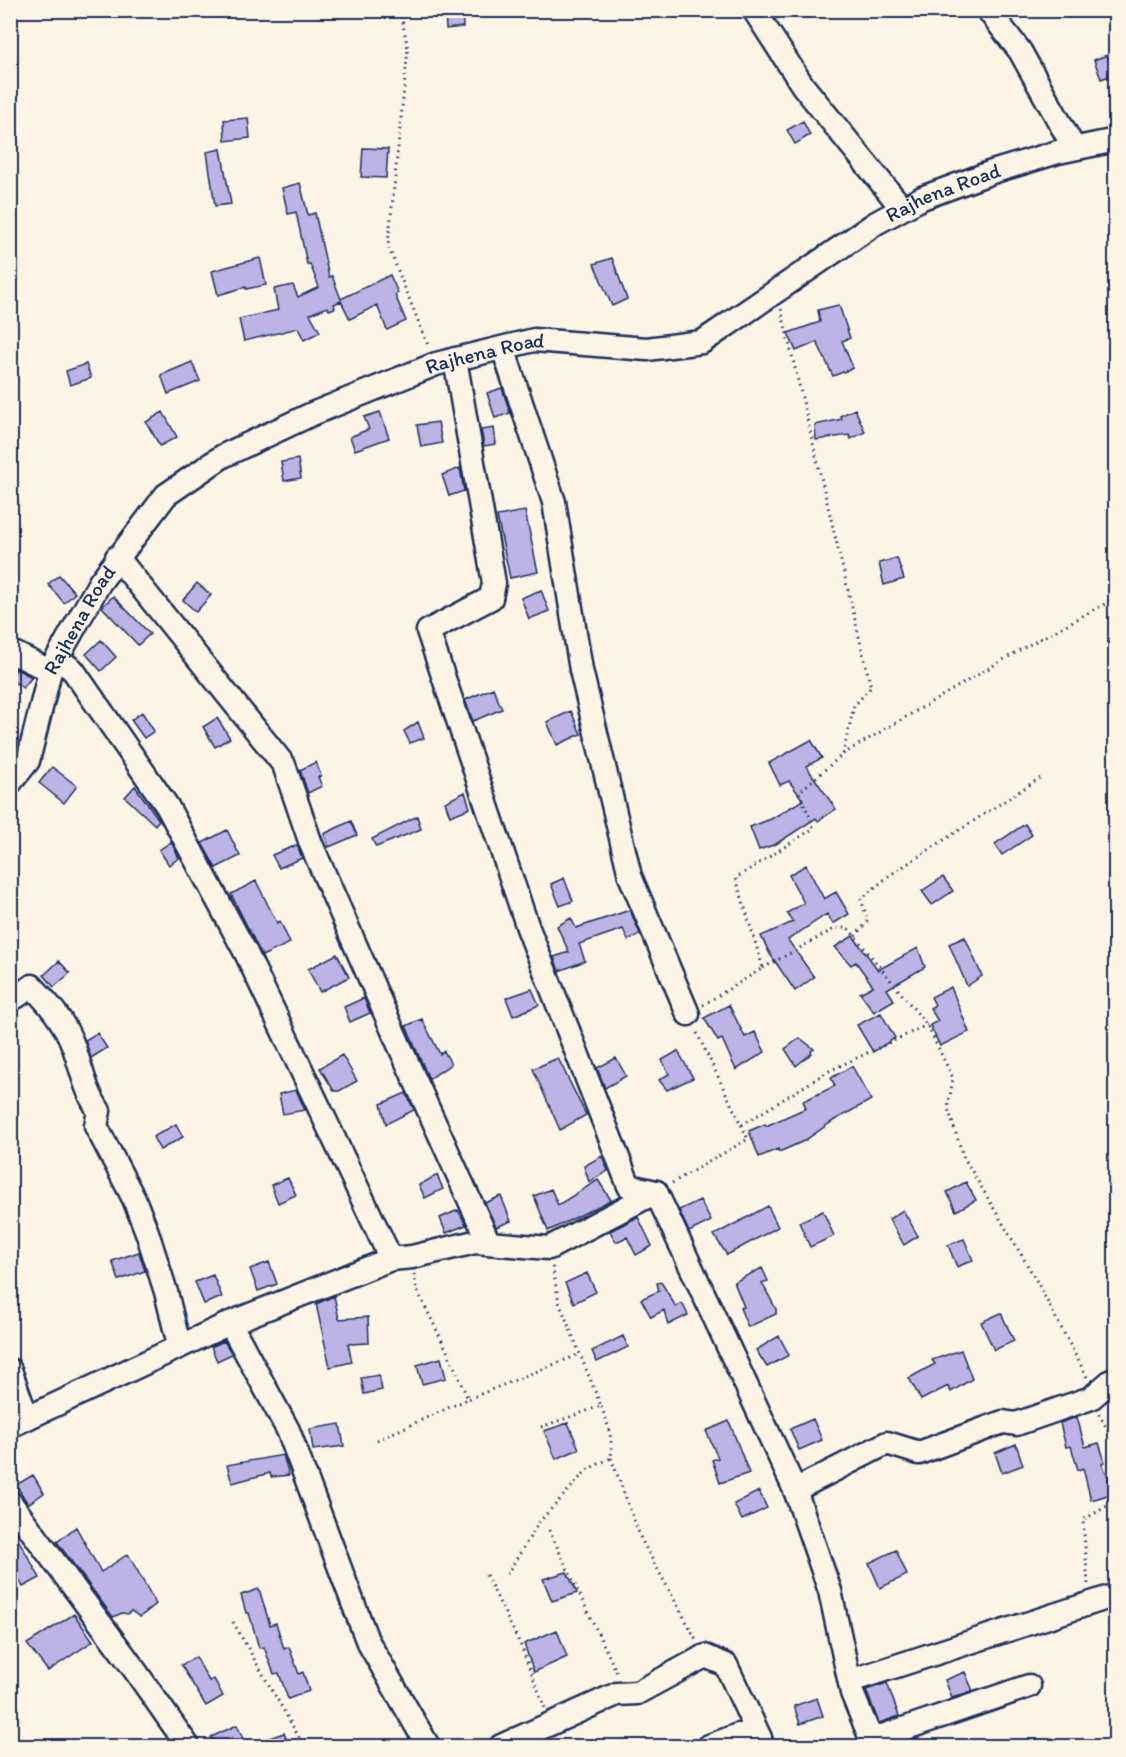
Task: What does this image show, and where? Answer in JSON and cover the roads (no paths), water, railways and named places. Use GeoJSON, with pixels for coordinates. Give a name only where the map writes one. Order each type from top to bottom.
{"type":"FeatureCollection","features":[{"type":"Feature","properties":{"kind":"street"},"geometry":{"type":"LineString","coordinates":[[754,10],[803,86],[902,208]]}},
{"type":"Feature","properties":{"kind":"street"},"geometry":{"type":"LineString","coordinates":[[988,10],[1020,51],[1074,148]]}},
{"type":"Feature","properties":{"kind":"street","name":"Rajhena Road"},"geometry":{"type":"LineString","coordinates":[[10,783],[28,761],[54,665],[99,582],[166,495],[223,456],[312,414],[445,362],[534,340],[647,349],[702,342],[876,223],[902,208],[943,189],[992,172],[1074,148],[1116,140]]}},
{"type":"Feature","properties":{"kind":"street"},"geometry":{"type":"LineString","coordinates":[[503,348],[554,502],[581,670],[630,876],[688,1014]]}},
{"type":"Feature","properties":{"kind":"street"},"geometry":{"type":"LineString","coordinates":[[445,362],[494,583],[491,598],[428,631],[528,928],[629,1186],[656,1192]]}},
{"type":"Feature","properties":{"kind":"street"},"geometry":{"type":"LineString","coordinates":[[117,557],[284,765],[311,844],[489,1243]]}},
{"type":"Feature","properties":{"kind":"street"},"geometry":{"type":"LineString","coordinates":[[10,651],[73,670],[167,806],[246,953],[402,1258]]}},
{"type":"Feature","properties":{"kind":"street"},"geometry":{"type":"LineString","coordinates":[[10,997],[16,997],[32,986],[55,1010],[71,1041],[91,1099],[99,1111],[96,1126],[134,1199],[182,1345]]}},
{"type":"Feature","properties":{"kind":"street"},"geometry":{"type":"LineString","coordinates":[[10,1370],[19,1422],[230,1323],[402,1258],[475,1242],[549,1248],[656,1192]]}},
{"type":"Feature","properties":{"kind":"street"},"geometry":{"type":"LineString","coordinates":[[656,1192],[795,1490],[830,1591],[852,1693],[872,1743],[1029,1686]]}},
{"type":"Feature","properties":{"kind":"street"},"geometry":{"type":"LineString","coordinates":[[230,1323],[288,1430],[368,1640],[428,1746]]}},
{"type":"Feature","properties":{"kind":"street"},"geometry":{"type":"LineString","coordinates":[[795,1490],[887,1443],[919,1453],[1003,1422],[1016,1424],[1091,1398],[1111,1381],[1116,1380]]}},
{"type":"Feature","properties":{"kind":"street"},"geometry":{"type":"LineString","coordinates":[[10,1502],[127,1659],[188,1746]]}},
{"type":"Feature","properties":{"kind":"street"},"geometry":{"type":"LineString","coordinates":[[849,1681],[1116,1594]]}},
{"type":"Feature","properties":{"kind":"street"},"geometry":{"type":"LineString","coordinates":[[501,1746],[617,1694],[638,1693],[705,1656],[726,1665],[760,1742]]}},
{"type":"Feature","properties":{"kind":"street"},"geometry":{"type":"LineString","coordinates":[[709,1746],[738,1735],[760,1742]]}}]}
